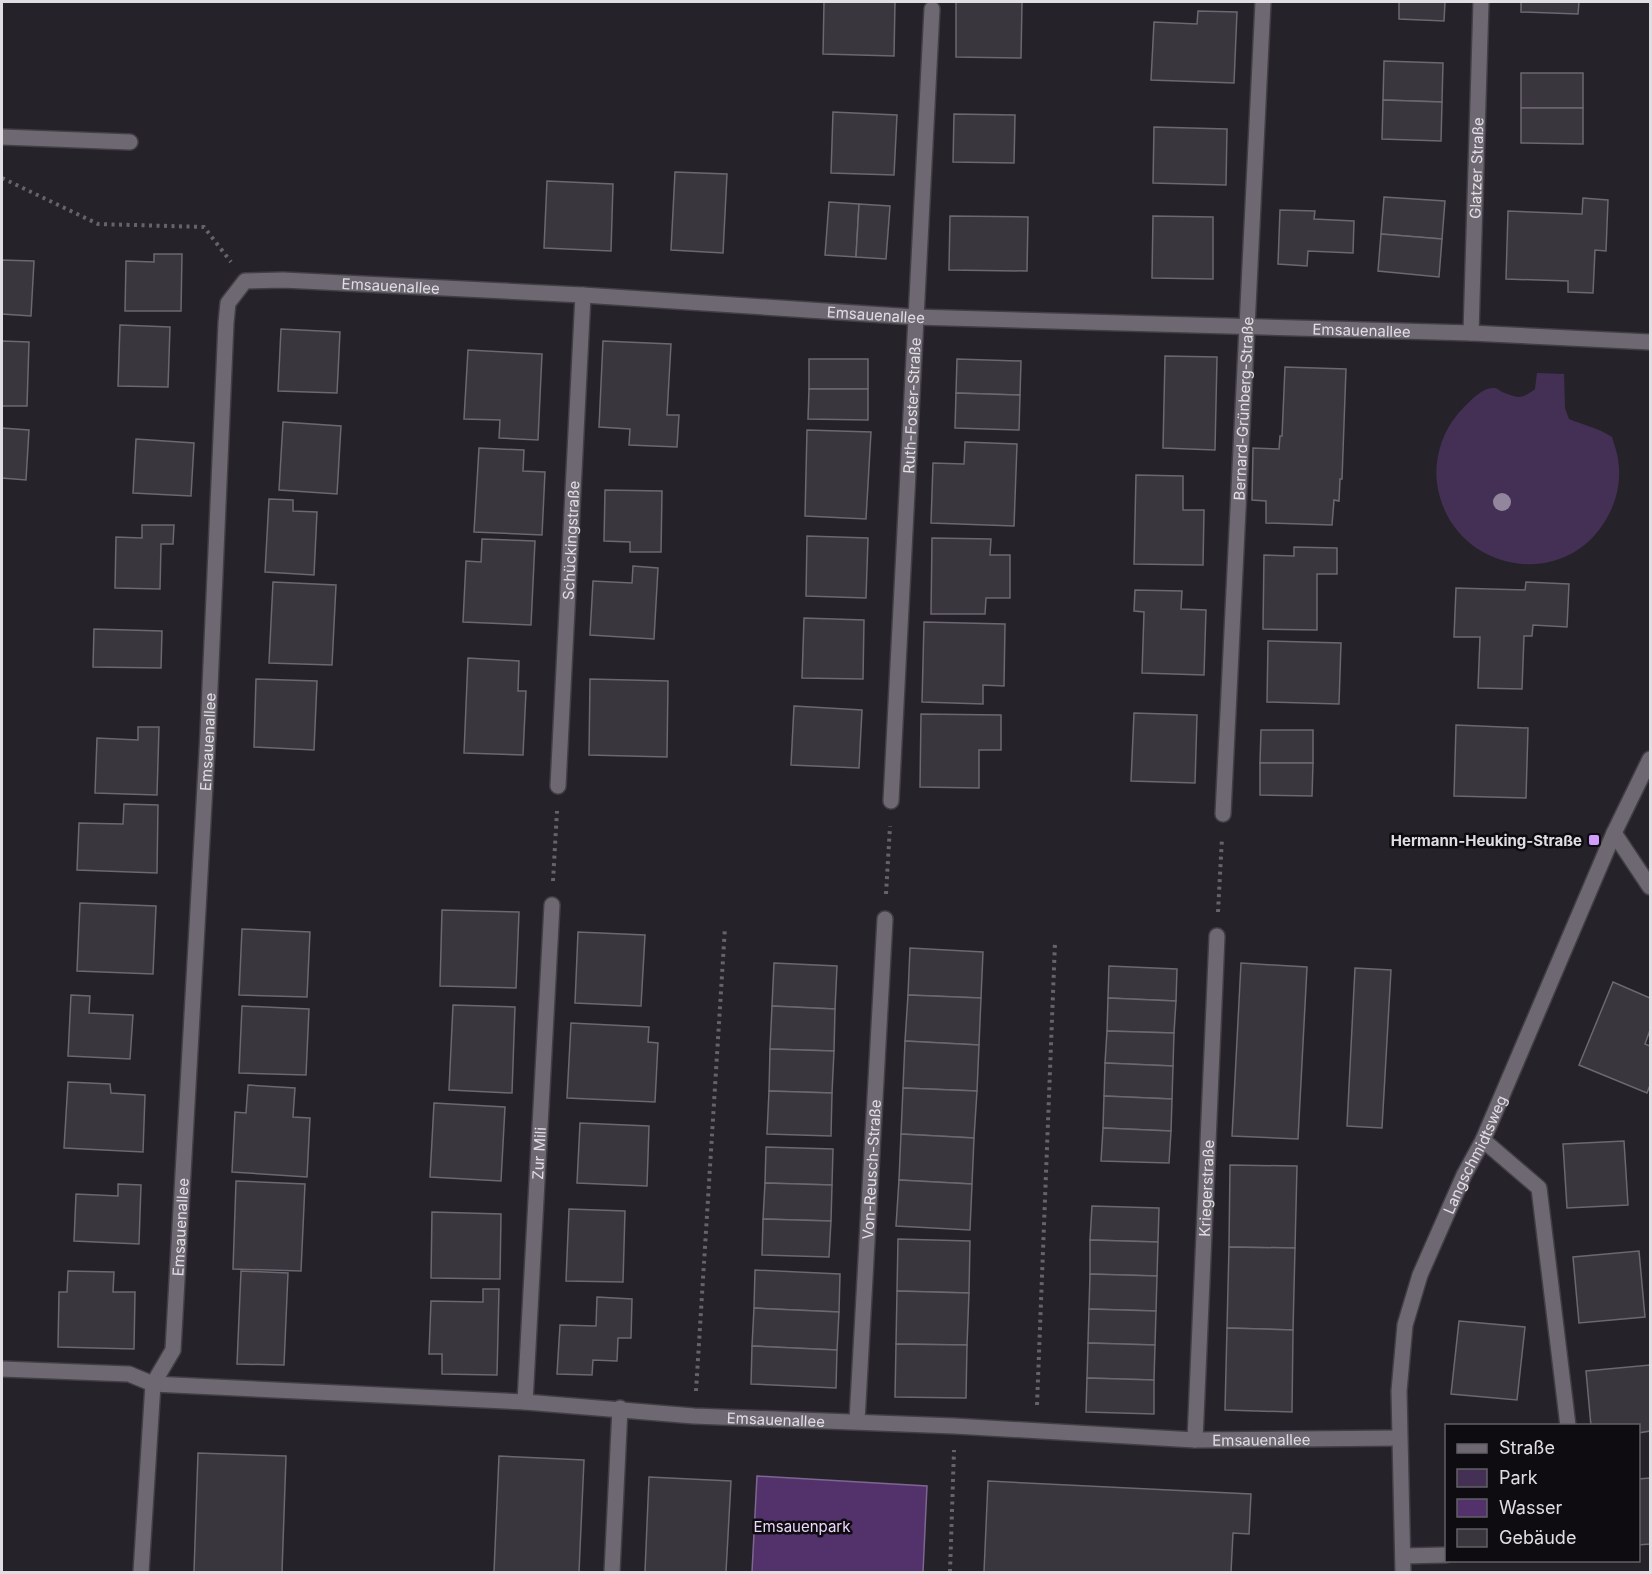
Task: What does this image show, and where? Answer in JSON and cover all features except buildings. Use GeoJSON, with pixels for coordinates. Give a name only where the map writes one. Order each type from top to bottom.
{"type":"FeatureCollection","features":[{"type":"Feature","properties":{"kind":"street","name":"Bernard-Grünberg-Straße"},"geometry":{"type":"LineString","coordinates":[[1223,814],[1263,2]]}},
{"type":"Feature","properties":{"kind":"street","name":"Glatzer Straße"},"geometry":{"type":"LineString","coordinates":[[1471,333],[1481,2]]}},
{"type":"Feature","properties":{"kind":"street","name":"Ruth-Foster-Straße"},"geometry":{"type":"LineString","coordinates":[[891,801],[932,9]]}},
{"type":"Feature","properties":{"kind":"street"},"geometry":{"type":"LineString","coordinates":[[2,137],[130,142]]}},
{"type":"Feature","properties":{"kind":"street","name":"Emsauenallee"},"geometry":{"type":"LineString","coordinates":[[153,1384],[173,1350],[208,733],[226,323],[228,303],[245,281],[295,281],[583,295],[915,317],[1471,333],[1650,342]]}},
{"type":"Feature","properties":{"kind":"street","name":"Schückingstraße"},"geometry":{"type":"LineString","coordinates":[[558,786],[583,295]]}},
{"type":"Feature","properties":{"kind":"street","name":"Langschmidtsweg"},"geometry":{"type":"LineString","coordinates":[[1403,1572],[1399,1391],[1405,1325],[1420,1275],[1464,1175],[1483,1140],[1614,833],[1650,759]]}},
{"type":"Feature","properties":{"kind":"street"},"geometry":{"type":"LineString","coordinates":[[1614,833],[1650,887]]}},
{"type":"Feature","properties":{"kind":"street","name":"Zur Mili"},"geometry":{"type":"LineString","coordinates":[[525,1402],[552,905]]}},
{"type":"Feature","properties":{"kind":"street","name":"Von-Reusch-Straße"},"geometry":{"type":"LineString","coordinates":[[857,1421],[885,919]]}},
{"type":"Feature","properties":{"kind":"street","name":"Kriegerstraße"},"geometry":{"type":"LineString","coordinates":[[1195,1440],[1217,936]]}},
{"type":"Feature","properties":{"kind":"street"},"geometry":{"type":"LineString","coordinates":[[1483,1140],[1539,1188],[1568,1424]]}},
{"type":"Feature","properties":{"kind":"street","name":"Emsauenallee"},"geometry":{"type":"LineString","coordinates":[[2,1369],[129,1374],[153,1384],[525,1402],[620,1408],[694,1416],[954,1425],[1195,1440],[1399,1438]]}},
{"type":"Feature","properties":{"kind":"street"},"geometry":{"type":"LineString","coordinates":[[141,1572],[153,1384]]}},
{"type":"Feature","properties":{"kind":"street"},"geometry":{"type":"LineString","coordinates":[[612,1572],[620,1408]]}},
{"type":"Feature","properties":{"kind":"street"},"geometry":{"type":"LineString","coordinates":[[1403,1556],[1445,1556]]}},
{"type":"Feature","properties":{"kind":"path"},"geometry":{"type":"LineString","coordinates":[[2,178],[98,224],[204,227],[245,281]]}},
{"type":"Feature","properties":{"kind":"path"},"geometry":{"type":"LineString","coordinates":[[552,905],[558,786]]}},
{"type":"Feature","properties":{"kind":"path"},"geometry":{"type":"LineString","coordinates":[[885,919],[891,801]]}},
{"type":"Feature","properties":{"kind":"path"},"geometry":{"type":"LineString","coordinates":[[1217,936],[1223,814]]}},
{"type":"Feature","properties":{"kind":"path"},"geometry":{"type":"LineString","coordinates":[[694,1416],[725,927]]}},
{"type":"Feature","properties":{"kind":"path"},"geometry":{"type":"LineString","coordinates":[[1036,1430],[1055,942]]}},
{"type":"Feature","properties":{"kind":"path"},"geometry":{"type":"LineString","coordinates":[[950,1572],[954,1425]]}},
{"type":"Feature","properties":{"kind":"green space"},"geometry":{"type":"Polygon","coordinates":[[[1537,373],[1564,374],[1565,408],[1569,419],[1612,437],[1619,466],[1618,486],[1610,512],[1592,539],[1568,556],[1541,563],[1513,563],[1486,554],[1463,537],[1446,514],[1437,483],[1438,456],[1447,430],[1457,415],[1474,398],[1494,388],[1512,396],[1526,395],[1535,389],[1537,373]]]}},
{"type":"Feature","properties":{"kind":"water","name":"Emsauenpark"},"geometry":{"type":"Polygon","coordinates":[[[757,1476],[927,1486],[923,1572],[752,1572],[757,1476]]]}},
{"type":"Feature","properties":{"kind":"place","name":"Hermann-Heuking-Straße"},"geometry":{"type":"Point","coordinates":[1594,840]}}]}
